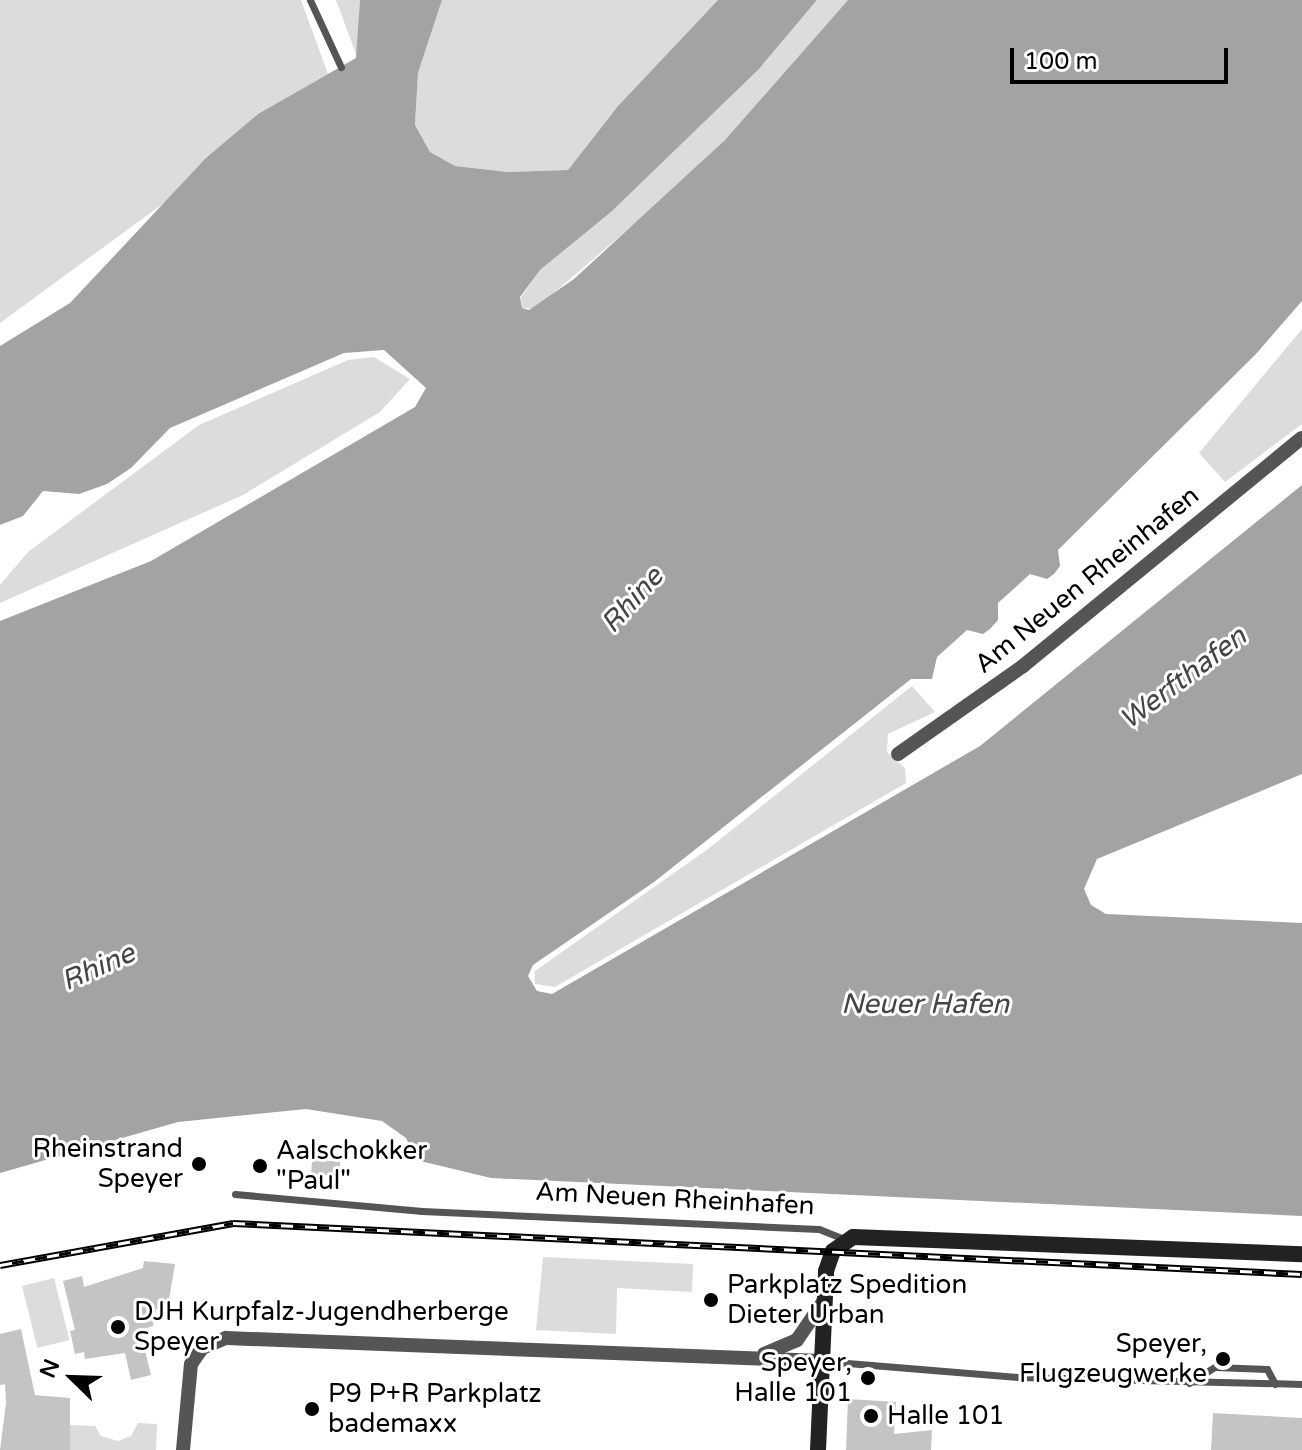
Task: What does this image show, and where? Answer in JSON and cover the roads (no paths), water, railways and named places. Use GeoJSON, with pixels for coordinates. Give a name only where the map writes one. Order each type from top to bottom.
{"type":"FeatureCollection","features":[{"type":"Feature","properties":{"kind":"street","name":"Am Neuen Rheinhafen"},"geometry":{"type":"LineString","coordinates":[[898,754],[1023,666],[1302,438]]}},
{"type":"Feature","properties":{"kind":"street","name":"Am Neuen Rheinhafen"},"geometry":{"type":"LineString","coordinates":[[846,1240],[898,1235],[1302,1254]]}},
{"type":"Feature","properties":{"kind":"street"},"geometry":{"type":"LineString","coordinates":[[818,1450],[828,1262],[846,1240]]}},
{"type":"Feature","properties":{"kind":"street"},"geometry":{"type":"LineString","coordinates":[[756,1357],[797,1340],[825,1298]]}},
{"type":"Feature","properties":{"kind":"street"},"geometry":{"type":"LineString","coordinates":[[183,1450],[186,1377],[196,1354],[226,1338],[250,1335],[823,1361]]}},
{"type":"Feature","properties":{"kind":"lane"},"geometry":{"type":"LineString","coordinates":[[310,0],[341,67]]}},
{"type":"Feature","properties":{"kind":"lane","name":"Am Neuen Rheinhafen"},"geometry":{"type":"LineString","coordinates":[[235,1194],[422,1211],[819,1229],[846,1240]]}},
{"type":"Feature","properties":{"kind":"lane"},"geometry":{"type":"LineString","coordinates":[[823,1361],[1189,1383],[1302,1384]]}},
{"type":"Feature","properties":{"kind":"lane"},"geometry":{"type":"LineString","coordinates":[[1189,1383],[1215,1367],[1267,1369],[1275,1384]]}},
{"type":"Feature","properties":{"kind":"water"},"geometry":{"type":"Polygon","coordinates":[[[360,0],[442,0],[418,73],[415,125],[430,152],[455,166],[508,172],[568,170],[618,106],[718,0],[817,0],[758,70],[611,212],[540,270],[520,297],[522,308],[529,310],[574,279],[725,140],[848,0],[1302,0],[1302,301],[1256,354],[1058,550],[1060,566],[1054,574],[1047,579],[1030,574],[998,603],[998,620],[990,629],[983,634],[967,630],[937,657],[932,679],[911,679],[654,882],[533,965],[528,976],[537,991],[552,994],[980,746],[1302,485],[1302,774],[1097,859],[1084,889],[1091,905],[1106,914],[1302,923],[1302,1216],[491,1178],[416,1160],[406,1138],[382,1121],[306,1109],[178,1122],[0,1173],[0,621],[151,561],[415,407],[426,388],[384,350],[344,353],[170,428],[131,468],[107,484],[79,494],[43,491],[23,516],[0,525],[0,346],[70,303],[206,158],[258,114],[356,58],[360,0]]]}},
{"type":"Feature","properties":{"kind":"railway"},"geometry":{"type":"LineString","coordinates":[[0,1265],[233,1223],[1302,1274]]}},
{"type":"Feature","properties":{"kind":"place","name":"Rheinstrand Speyer"},"geometry":{"type":"Point","coordinates":[199,1164]}},
{"type":"Feature","properties":{"kind":"place","name":"Aalschokker \"Paul\""},"geometry":{"type":"Point","coordinates":[260,1166]}},
{"type":"Feature","properties":{"kind":"place","name":"Parkplatz Spedition Dieter Urban"},"geometry":{"type":"Point","coordinates":[711,1300]}},
{"type":"Feature","properties":{"kind":"place","name":"DJH Kurpfalz-Jugendherberge Speyer"},"geometry":{"type":"Point","coordinates":[118,1327]}},
{"type":"Feature","properties":{"kind":"place","name":"Speyer, Flugzeugwerke"},"geometry":{"type":"Point","coordinates":[1223,1359]}},
{"type":"Feature","properties":{"kind":"place","name":"Speyer, Halle 101"},"geometry":{"type":"Point","coordinates":[868,1378]}},
{"type":"Feature","properties":{"kind":"place","name":"P9 P+R Parkplatz bademaxx"},"geometry":{"type":"Point","coordinates":[312,1409]}},
{"type":"Feature","properties":{"kind":"place","name":"Halle 101"},"geometry":{"type":"Point","coordinates":[871,1416]}},
{"type":"Feature","properties":{"kind":"water label","name":"Rhine"},"geometry":{"type":"Point","coordinates":[632,600]}},
{"type":"Feature","properties":{"kind":"water label","name":"Werfthafen"},"geometry":{"type":"Point","coordinates":[1183,678]}},
{"type":"Feature","properties":{"kind":"water label","name":"Rhine"},"geometry":{"type":"Point","coordinates":[98,967]}},
{"type":"Feature","properties":{"kind":"water label","name":"Neuer Hafen"},"geometry":{"type":"Point","coordinates":[925,1004]}}]}
